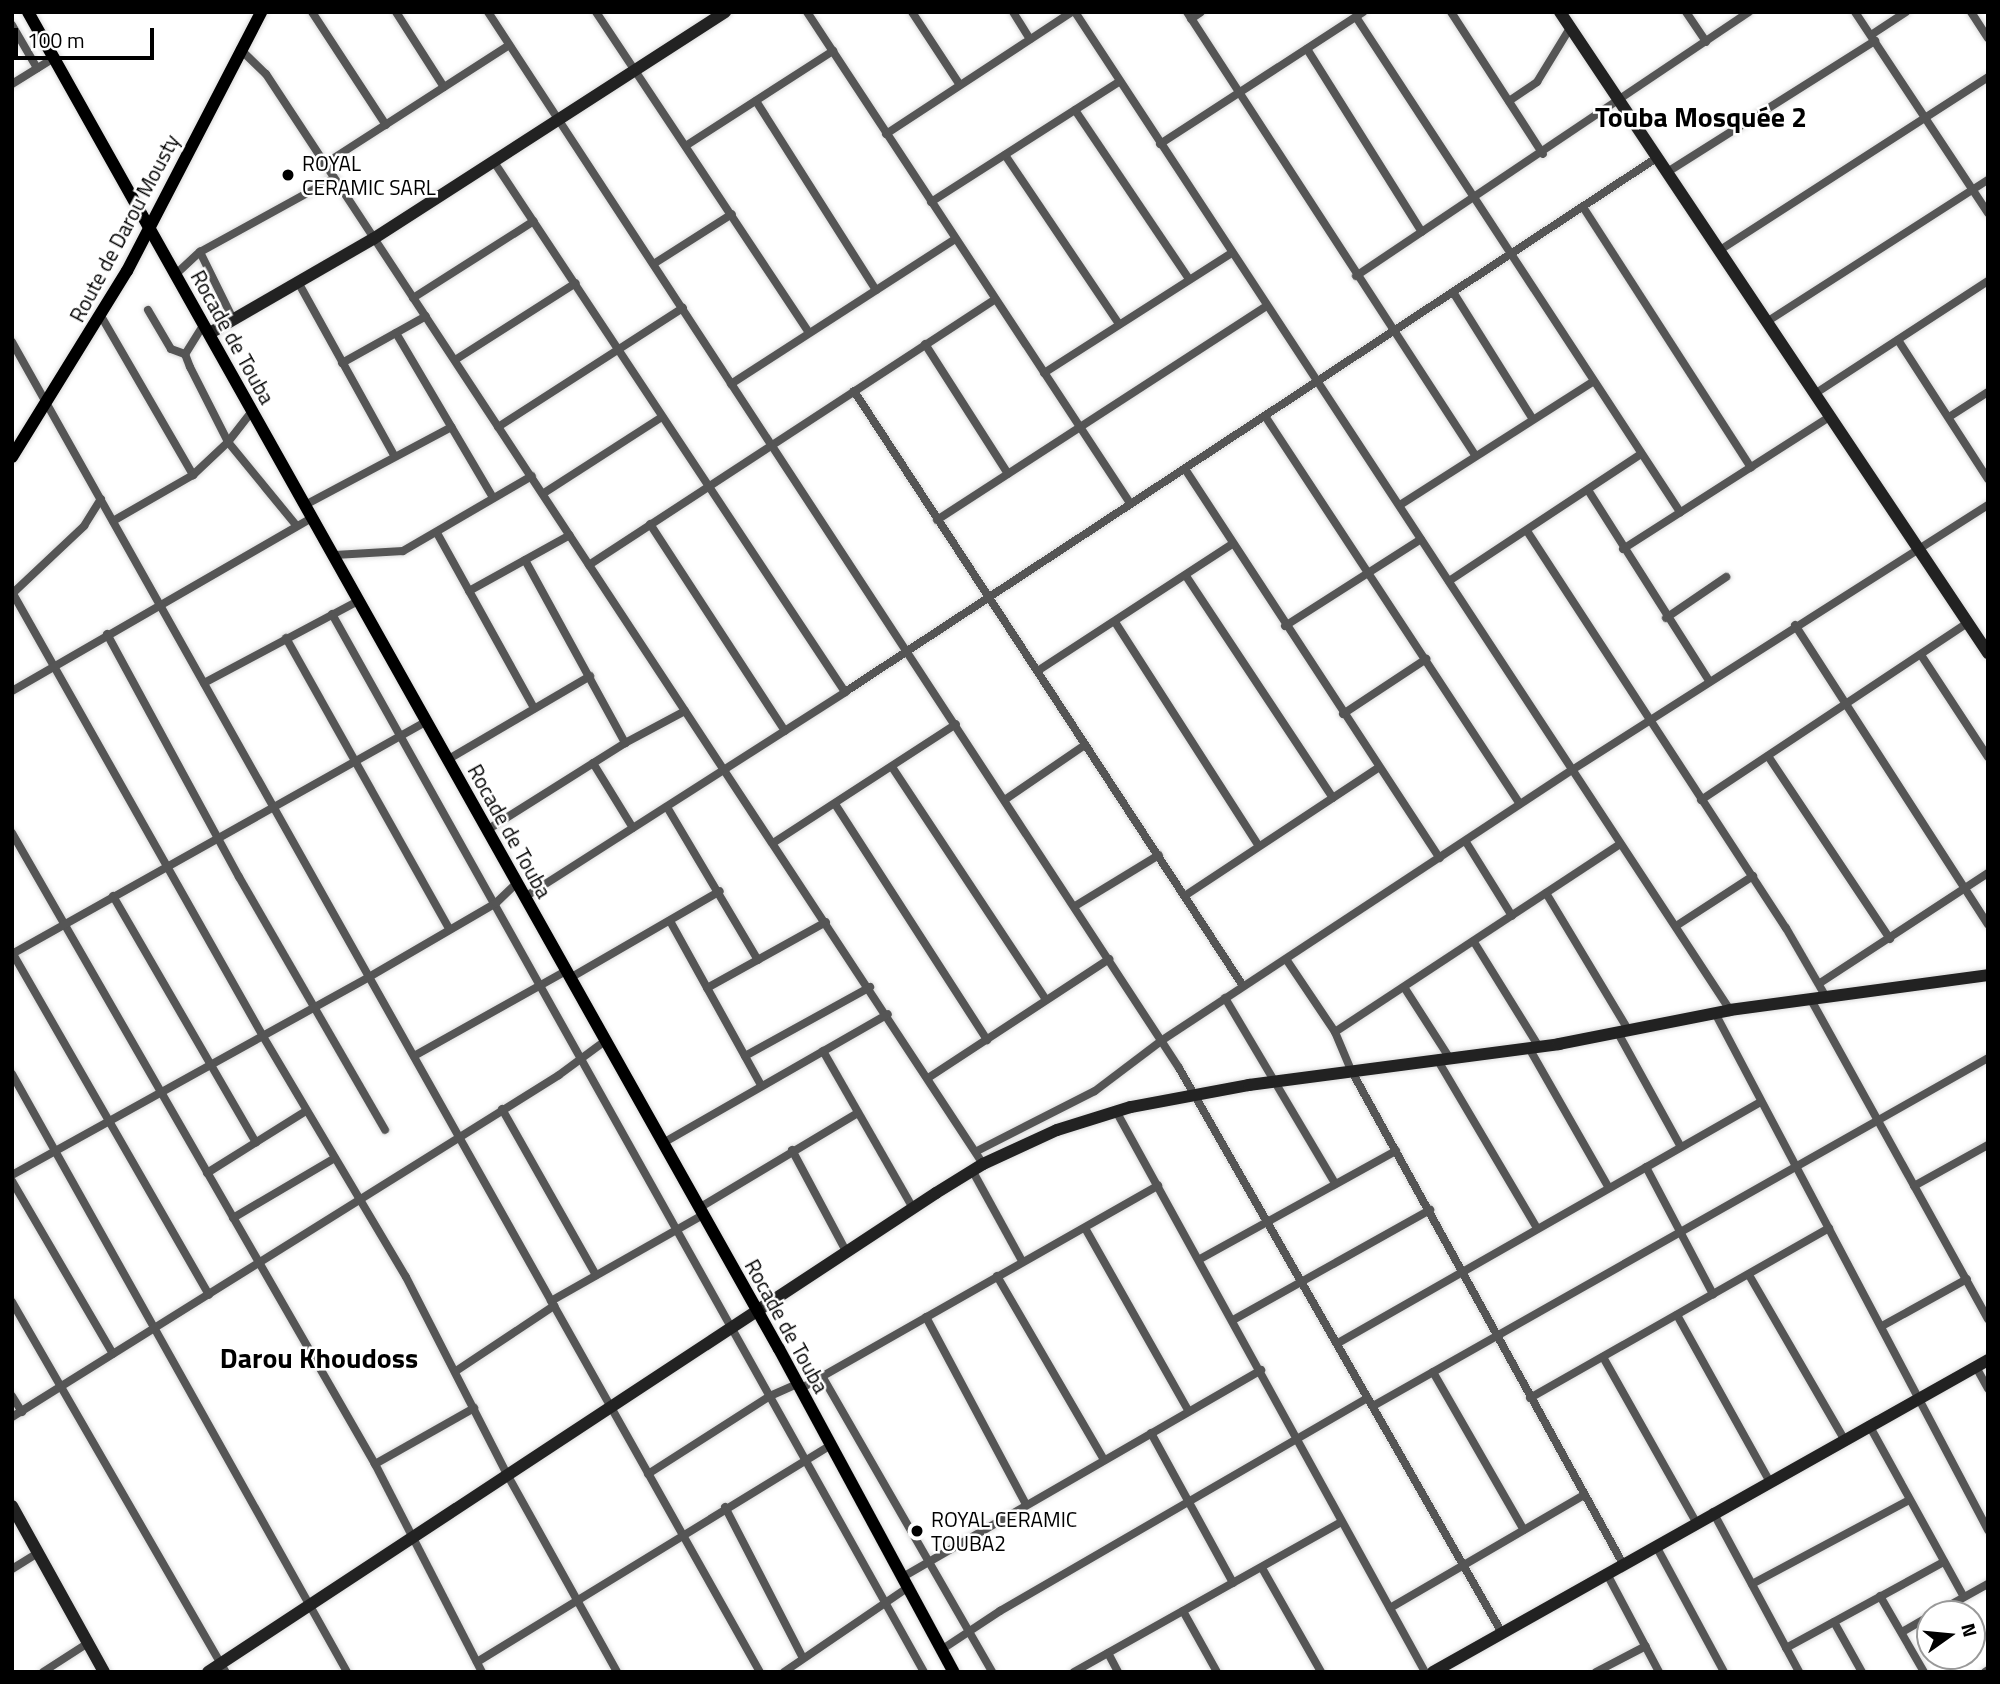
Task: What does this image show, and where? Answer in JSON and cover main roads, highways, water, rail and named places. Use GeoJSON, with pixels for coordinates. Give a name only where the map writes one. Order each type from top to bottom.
{"type":"FeatureCollection","features":[{"type":"Feature","properties":{"kind":"main road","name":"Rocade de Touba"},"geometry":{"type":"LineString","coordinates":[[28,12],[757,1310],[954,1672]]}},
{"type":"Feature","properties":{"kind":"main road","name":"Route de Darou Mousty"},"geometry":{"type":"LineString","coordinates":[[12,457],[101,316],[151,228],[261,12]]}},
{"type":"Feature","properties":{"kind":"place","name":"ROYAL CERAMIC SARL"},"geometry":{"type":"Point","coordinates":[288,175]}},
{"type":"Feature","properties":{"kind":"place","name":"ROYAL CERAMIC TOUBA2"},"geometry":{"type":"Point","coordinates":[917,1531]}},
{"type":"Feature","properties":{"kind":"district","name":"Touba Mosquée 2"},"geometry":{"type":"Point","coordinates":[1701,117]}},
{"type":"Feature","properties":{"kind":"district","name":"Darou Khoudoss"},"geometry":{"type":"Point","coordinates":[319,1358]}}]}
